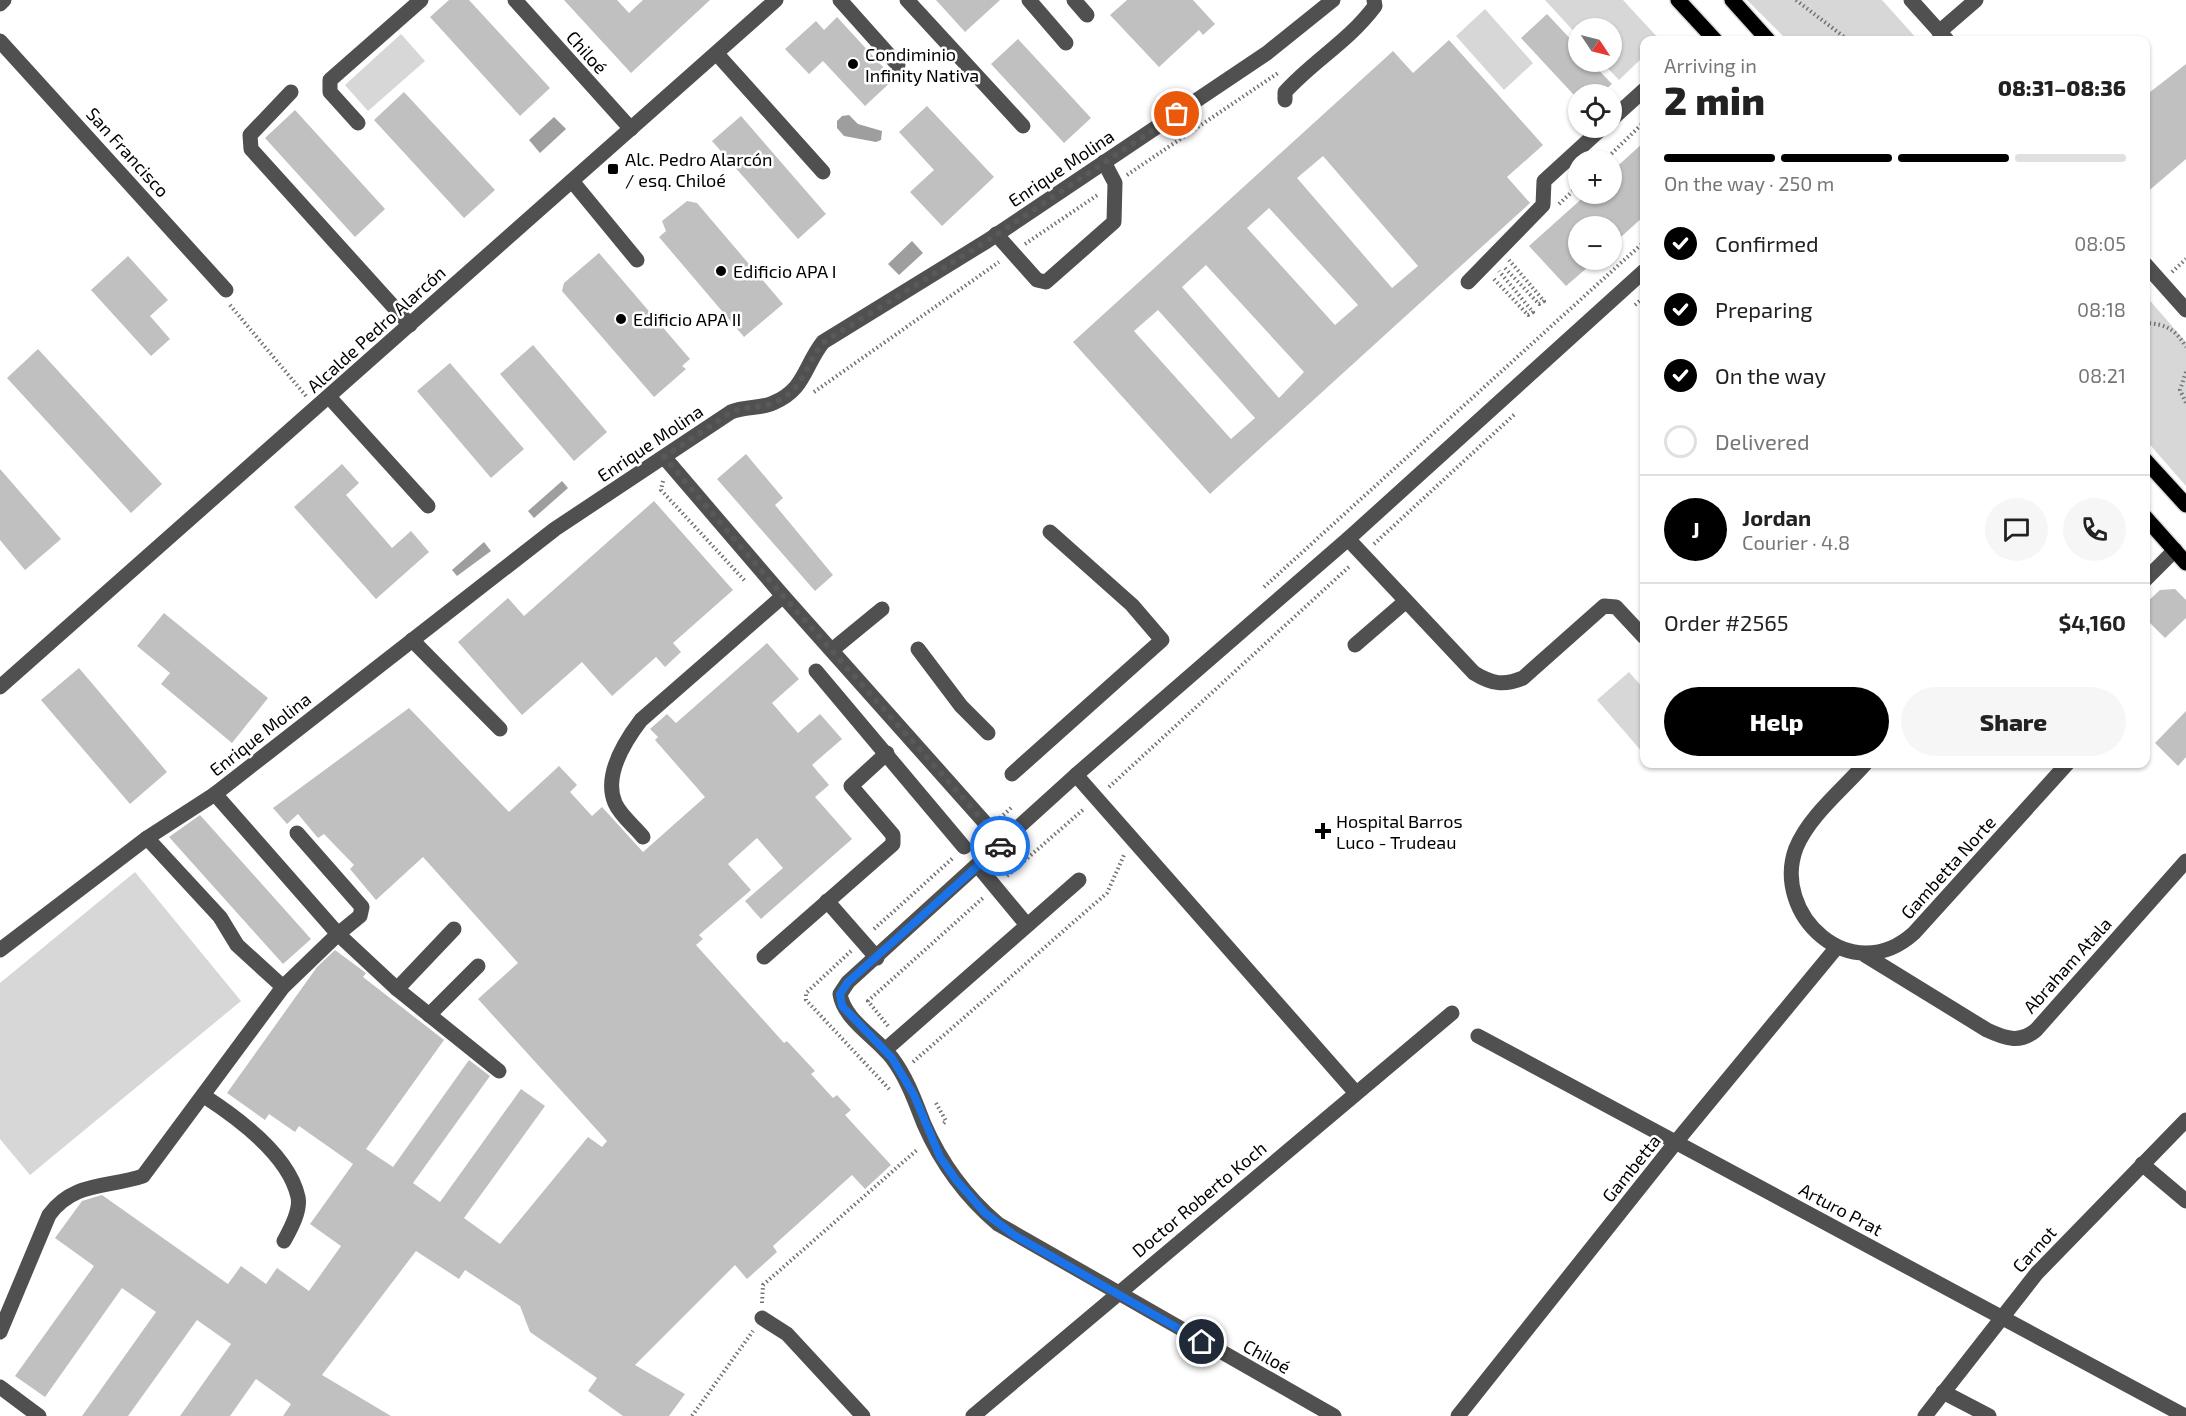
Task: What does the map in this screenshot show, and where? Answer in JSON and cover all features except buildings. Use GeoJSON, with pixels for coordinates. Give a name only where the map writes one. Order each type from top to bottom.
{"type":"FeatureCollection","features":[{"type":"Feature","properties":{"kind":"main road"},"geometry":{"type":"LineString","coordinates":[[1732,0],[1764,36]]}},
{"type":"Feature","properties":{"kind":"main road"},"geometry":{"type":"LineString","coordinates":[[1680,1],[1709,36]]}},
{"type":"Feature","properties":{"kind":"main road"},"geometry":{"type":"LineString","coordinates":[[2150,465],[2186,505]]}},
{"type":"Feature","properties":{"kind":"main road"},"geometry":{"type":"LineString","coordinates":[[2150,522],[2186,563]]}},
{"type":"Feature","properties":{"kind":"street"},"geometry":{"type":"LineString","coordinates":[[0,4],[4,0]]}},
{"type":"Feature","properties":{"kind":"street"},"geometry":{"type":"LineString","coordinates":[[358,123],[330,92],[330,80],[421,0]]}},
{"type":"Feature","properties":{"kind":"street","name":"Chiloé"},"geometry":{"type":"LineString","coordinates":[[515,0],[631,129]]}},
{"type":"Feature","properties":{"kind":"street"},"geometry":{"type":"LineString","coordinates":[[840,0],[898,65]]}},
{"type":"Feature","properties":{"kind":"street"},"geometry":{"type":"LineString","coordinates":[[907,0],[1023,126]]}},
{"type":"Feature","properties":{"kind":"street"},"geometry":{"type":"LineString","coordinates":[[1029,0],[1066,43]]}},
{"type":"Feature","properties":{"kind":"street"},"geometry":{"type":"LineString","coordinates":[[1074,0],[1087,15]]}},
{"type":"Feature","properties":{"kind":"street","name":"Enrique Molina"},"geometry":{"type":"LineString","coordinates":[[0,950],[147,838],[215,794],[555,529],[731,412],[742,407],[771,404],[788,396],[802,382],[813,355],[824,342],[996,234],[1267,53],[1333,0]]}},
{"type":"Feature","properties":{"kind":"street"},"geometry":{"type":"LineString","coordinates":[[1285,100],[1285,92],[1295,81],[1358,30],[1375,6],[1374,0]]}},
{"type":"Feature","properties":{"kind":"street"},"geometry":{"type":"LineString","coordinates":[[1911,0],[1943,36],[1976,0]]}},
{"type":"Feature","properties":{"kind":"street","name":"Alcalde Pedro Alarcón"},"geometry":{"type":"LineString","coordinates":[[0,687],[717,54],[767,3]]}},
{"type":"Feature","properties":{"kind":"street","name":"San Francisco"},"geometry":{"type":"LineString","coordinates":[[0,41],[226,290]]}},
{"type":"Feature","properties":{"kind":"street"},"geometry":{"type":"LineString","coordinates":[[717,54],[823,172]]}},
{"type":"Feature","properties":{"kind":"street"},"geometry":{"type":"LineString","coordinates":[[291,92],[250,135],[251,149],[410,325]]}},
{"type":"Feature","properties":{"kind":"street"},"geometry":{"type":"LineString","coordinates":[[1622,110],[1640,94]]}},
{"type":"Feature","properties":{"kind":"street"},"geometry":{"type":"LineString","coordinates":[[1469,280],[1543,205],[1544,180],[1591,138]]}},
{"type":"Feature","properties":{"kind":"street"},"geometry":{"type":"LineString","coordinates":[[996,234],[1037,280],[1046,282],[1114,222],[1115,183],[1104,162]]}},
{"type":"Feature","properties":{"kind":"street"},"geometry":{"type":"LineString","coordinates":[[572,181],[637,260]]}},
{"type":"Feature","properties":{"kind":"street"},"geometry":{"type":"LineString","coordinates":[[2150,270],[2186,310]]}},
{"type":"Feature","properties":{"kind":"street"},"geometry":{"type":"LineString","coordinates":[[827,901],[877,957],[1076,775],[1348,538],[1640,275]]}},
{"type":"Feature","properties":{"kind":"street"},"geometry":{"type":"LineString","coordinates":[[330,398],[428,506]]}},
{"type":"Feature","properties":{"kind":"street"},"geometry":{"type":"LineString","coordinates":[[664,457],[676,468],[783,596],[1003,843]]}},
{"type":"Feature","properties":{"kind":"street"},"geometry":{"type":"LineString","coordinates":[[1012,774],[1162,640],[1132,604],[1050,532]]}},
{"type":"Feature","properties":{"kind":"street"},"geometry":{"type":"LineString","coordinates":[[1348,538],[1474,673],[1490,683],[1509,684],[1523,678],[1604,606],[1616,607],[1640,633]]}},
{"type":"Feature","properties":{"kind":"street"},"geometry":{"type":"LineString","coordinates":[[2150,575],[2175,550]]}},
{"type":"Feature","properties":{"kind":"street"},"geometry":{"type":"LineString","coordinates":[[643,837],[615,803],[613,783],[615,764],[628,737],[641,720],[783,596]]}},
{"type":"Feature","properties":{"kind":"street"},"geometry":{"type":"LineString","coordinates":[[1356,645],[1406,601]]}},
{"type":"Feature","properties":{"kind":"street"},"geometry":{"type":"LineString","coordinates":[[832,650],[882,609]]}},
{"type":"Feature","properties":{"kind":"street"},"geometry":{"type":"LineString","coordinates":[[412,640],[500,729]]}},
{"type":"Feature","properties":{"kind":"street"},"geometry":{"type":"LineString","coordinates":[[918,649],[962,706],[988,733]]}},
{"type":"Feature","properties":{"kind":"street"},"geometry":{"type":"LineString","coordinates":[[816,671],[887,753],[964,848]]}},
{"type":"Feature","properties":{"kind":"street"},"geometry":{"type":"LineString","coordinates":[[764,957],[893,844],[893,834],[851,786],[887,753]]}},
{"type":"Feature","properties":{"kind":"street"},"geometry":{"type":"LineString","coordinates":[[1861,768],[1811,824],[1796,848],[1791,877],[1796,900],[1809,921],[1837,947],[1865,955]]}},
{"type":"Feature","properties":{"kind":"street","name":"Gambetta Norte"},"geometry":{"type":"LineString","coordinates":[[1865,955],[1892,949],[1914,933],[2063,768]]}},
{"type":"Feature","properties":{"kind":"street"},"geometry":{"type":"LineString","coordinates":[[1076,775],[1356,1093]]}},
{"type":"Feature","properties":{"kind":"street"},"geometry":{"type":"LineString","coordinates":[[215,794],[338,934],[396,989],[499,1071]]}},
{"type":"Feature","properties":{"kind":"street"},"geometry":{"type":"LineString","coordinates":[[0,1332],[49,1215],[57,1204],[69,1195],[113,1181],[143,1176],[283,987],[360,916],[362,907],[297,833]]}},
{"type":"Feature","properties":{"kind":"street"},"geometry":{"type":"LineString","coordinates":[[147,838],[220,917],[237,945],[283,987]]}},
{"type":"Feature","properties":{"kind":"street","name":"Abraham Atala"},"geometry":{"type":"LineString","coordinates":[[1865,955],[1996,1034],[2008,1038],[2025,1037],[2036,1030],[2186,861]]}},
{"type":"Feature","properties":{"kind":"street"},"geometry":{"type":"LineString","coordinates":[[978,866],[1027,925]]}},
{"type":"Feature","properties":{"kind":"street"},"geometry":{"type":"LineString","coordinates":[[885,1050],[1079,880]]}},
{"type":"Feature","properties":{"kind":"street"},"geometry":{"type":"LineString","coordinates":[[396,989],[454,929]]}},
{"type":"Feature","properties":{"kind":"street","name":"Gambetta"},"geometry":{"type":"LineString","coordinates":[[1458,1416],[1676,1143],[1837,947]]}},
{"type":"Feature","properties":{"kind":"street","name":"Chiloé"},"geometry":{"type":"LineString","coordinates":[[877,957],[848,982],[840,994],[842,1006],[885,1050],[902,1072],[930,1136],[956,1180],[998,1224],[1334,1416]]}},
{"type":"Feature","properties":{"kind":"street"},"geometry":{"type":"LineString","coordinates":[[429,1015],[478,966]]}},
{"type":"Feature","properties":{"kind":"street","name":"Doctor Roberto Koch"},"geometry":{"type":"LineString","coordinates":[[973,1416],[1452,1013]]}},
{"type":"Feature","properties":{"kind":"street","name":"Arturo Prat"},"geometry":{"type":"LineString","coordinates":[[1478,1036],[2185,1416]]}},
{"type":"Feature","properties":{"kind":"street"},"geometry":{"type":"LineString","coordinates":[[204,1096],[244,1122],[270,1149],[288,1176],[298,1198],[292,1225],[284,1241]]}},
{"type":"Feature","properties":{"kind":"street","name":"Carnot"},"geometry":{"type":"LineString","coordinates":[[1924,1416],[2001,1317],[2062,1245],[2186,1120]]}},
{"type":"Feature","properties":{"kind":"street"},"geometry":{"type":"LineString","coordinates":[[2142,1164],[2186,1201]]}},
{"type":"Feature","properties":{"kind":"street"},"geometry":{"type":"LineString","coordinates":[[762,1318],[787,1334],[863,1416]]}},
{"type":"Feature","properties":{"kind":"street"},"geometry":{"type":"LineString","coordinates":[[0,1387],[39,1416]]}},
{"type":"Feature","properties":{"kind":"street"},"geometry":{"type":"LineString","coordinates":[[1943,1392],[1989,1416]]}},
{"type":"Feature","properties":{"kind":"path"},"geometry":{"type":"LineString","coordinates":[[1796,0],[1843,36]]}},
{"type":"Feature","properties":{"kind":"path"},"geometry":{"type":"LineString","coordinates":[[811,394],[1012,253],[1285,68]]}},
{"type":"Feature","properties":{"kind":"path"},"geometry":{"type":"LineString","coordinates":[[1615,150],[1640,126]]}},
{"type":"Feature","properties":{"kind":"path"},"geometry":{"type":"LineString","coordinates":[[1554,210],[1568,196]]}},
{"type":"Feature","properties":{"kind":"path"},"geometry":{"type":"LineString","coordinates":[[1263,587],[1640,246]]}},
{"type":"Feature","properties":{"kind":"path"},"geometry":{"type":"LineString","coordinates":[[1469,280],[1478,284],[1489,274],[1528,315],[1533,312],[1496,268],[1501,264],[1539,304],[1544,301],[1506,256]]}},
{"type":"Feature","properties":{"kind":"path"},"geometry":{"type":"LineString","coordinates":[[226,290],[231,308],[316,408]]}},
{"type":"Feature","properties":{"kind":"path"},"geometry":{"type":"LineString","coordinates":[[1627,312],[1640,301]]}},
{"type":"Feature","properties":{"kind":"path"},"geometry":{"type":"LineString","coordinates":[[2150,323],[2166,325],[2179,335],[2186,347]]}},
{"type":"Feature","properties":{"kind":"path"},"geometry":{"type":"LineString","coordinates":[[2186,372],[2180,390],[2186,403]]}},
{"type":"Feature","properties":{"kind":"path"},"geometry":{"type":"LineString","coordinates":[[868,1001],[995,886],[1096,799],[1524,406]]}},
{"type":"Feature","properties":{"kind":"path"},"geometry":{"type":"LineString","coordinates":[[676,468],[662,482],[661,490],[749,585]]}},
{"type":"Feature","properties":{"kind":"path"},"geometry":{"type":"LineString","coordinates":[[988,827],[1021,800]]}},
{"type":"Feature","properties":{"kind":"path"},"geometry":{"type":"LineString","coordinates":[[902,1072],[1107,893],[1132,839]]}},
{"type":"Feature","properties":{"kind":"path"},"geometry":{"type":"LineString","coordinates":[[894,1095],[806,1000],[806,993],[964,848]]}},
{"type":"Feature","properties":{"kind":"path"},"geometry":{"type":"LineString","coordinates":[[692,1416],[762,1318],[763,1285],[930,1136]]}},
{"type":"Feature","properties":{"kind":"shaded area"},"geometry":{"type":"Polygon","coordinates":[[[1545,0],[1623,0],[1656,36],[1640,36],[1640,60],[1619,80],[1611,72],[1622,72],[1622,18],[1568,18],[1568,25],[1545,0]]]}},
{"type":"Feature","properties":{"kind":"shaded area"},"geometry":{"type":"Polygon","coordinates":[[[1747,0],[1882,0],[1914,36],[1783,36],[1747,0]]]}},
{"type":"Feature","properties":{"kind":"shaded area"},"geometry":{"type":"Polygon","coordinates":[[[1485,9],[1533,63],[1504,90],[1456,36],[1485,9]]]}},
{"type":"Feature","properties":{"kind":"shaded area"},"geometry":{"type":"Polygon","coordinates":[[[401,34],[425,61],[368,111],[345,85],[401,34]]]}},
{"type":"Feature","properties":{"kind":"shaded area"},"geometry":{"type":"Polygon","coordinates":[[[849,115],[858,124],[882,131],[881,140],[876,142],[844,136],[837,128],[837,121],[842,116],[849,115]]]}},
{"type":"Feature","properties":{"kind":"shaded area"},"geometry":{"type":"Polygon","coordinates":[[[554,117],[566,129],[540,153],[529,140],[554,117]]]}},
{"type":"Feature","properties":{"kind":"shaded area"},"geometry":{"type":"Polygon","coordinates":[[[912,241],[923,253],[899,275],[888,264],[912,241]]]}},
{"type":"Feature","properties":{"kind":"shaded area"},"geometry":{"type":"Polygon","coordinates":[[[2150,301],[2186,342],[2186,486],[2150,445],[2150,301]]]}},
{"type":"Feature","properties":{"kind":"shaded area"},"geometry":{"type":"Polygon","coordinates":[[[562,481],[568,488],[534,518],[528,511],[562,481]]]}},
{"type":"Feature","properties":{"kind":"shaded area"},"geometry":{"type":"Polygon","coordinates":[[[484,542],[491,551],[457,576],[452,570],[484,542]]]}},
{"type":"Feature","properties":{"kind":"shaded area"},"geometry":{"type":"Polygon","coordinates":[[[1629,672],[1640,684],[1640,749],[1597,700],[1629,672]]]}},
{"type":"Feature","properties":{"kind":"shaded area"},"geometry":{"type":"Polygon","coordinates":[[[135,872],[241,1001],[30,1175],[0,1139],[0,983],[135,872]]]}},
{"type":"Feature","properties":{"kind":"way so far"},"geometry":{"type":"LineString","coordinates":[[1000,846],[1003,843],[814,632],[676,468],[664,457],[731,412],[742,407],[771,404],[788,396],[802,382],[813,355],[824,342],[987,241],[1177,114]]}},
{"type":"Feature","properties":{"kind":"place","name":"Condiminio Infinity Nativa"},"geometry":{"type":"Point","coordinates":[853,64]}},
{"type":"Feature","properties":{"kind":"place","name":"Alc. Pedro Alarcón / esq. Chiloé"},"geometry":{"type":"Point","coordinates":[613,169]}},
{"type":"Feature","properties":{"kind":"place","name":"Edificio APA I"},"geometry":{"type":"Point","coordinates":[721,271]}},
{"type":"Feature","properties":{"kind":"place","name":"Edificio APA II"},"geometry":{"type":"Point","coordinates":[621,319]}},
{"type":"Feature","properties":{"kind":"place","name":"Hospital Barros Luco - Trudeau"},"geometry":{"type":"Point","coordinates":[1323,831]}},
{"type":"Feature","properties":{"kind":"route"},"geometry":{"type":"LineString","coordinates":[[1000,846],[848,982],[840,994],[842,1006],[885,1050],[902,1072],[940,1157],[956,1180],[985,1213],[1014,1235],[1202,1342]]}}]}
